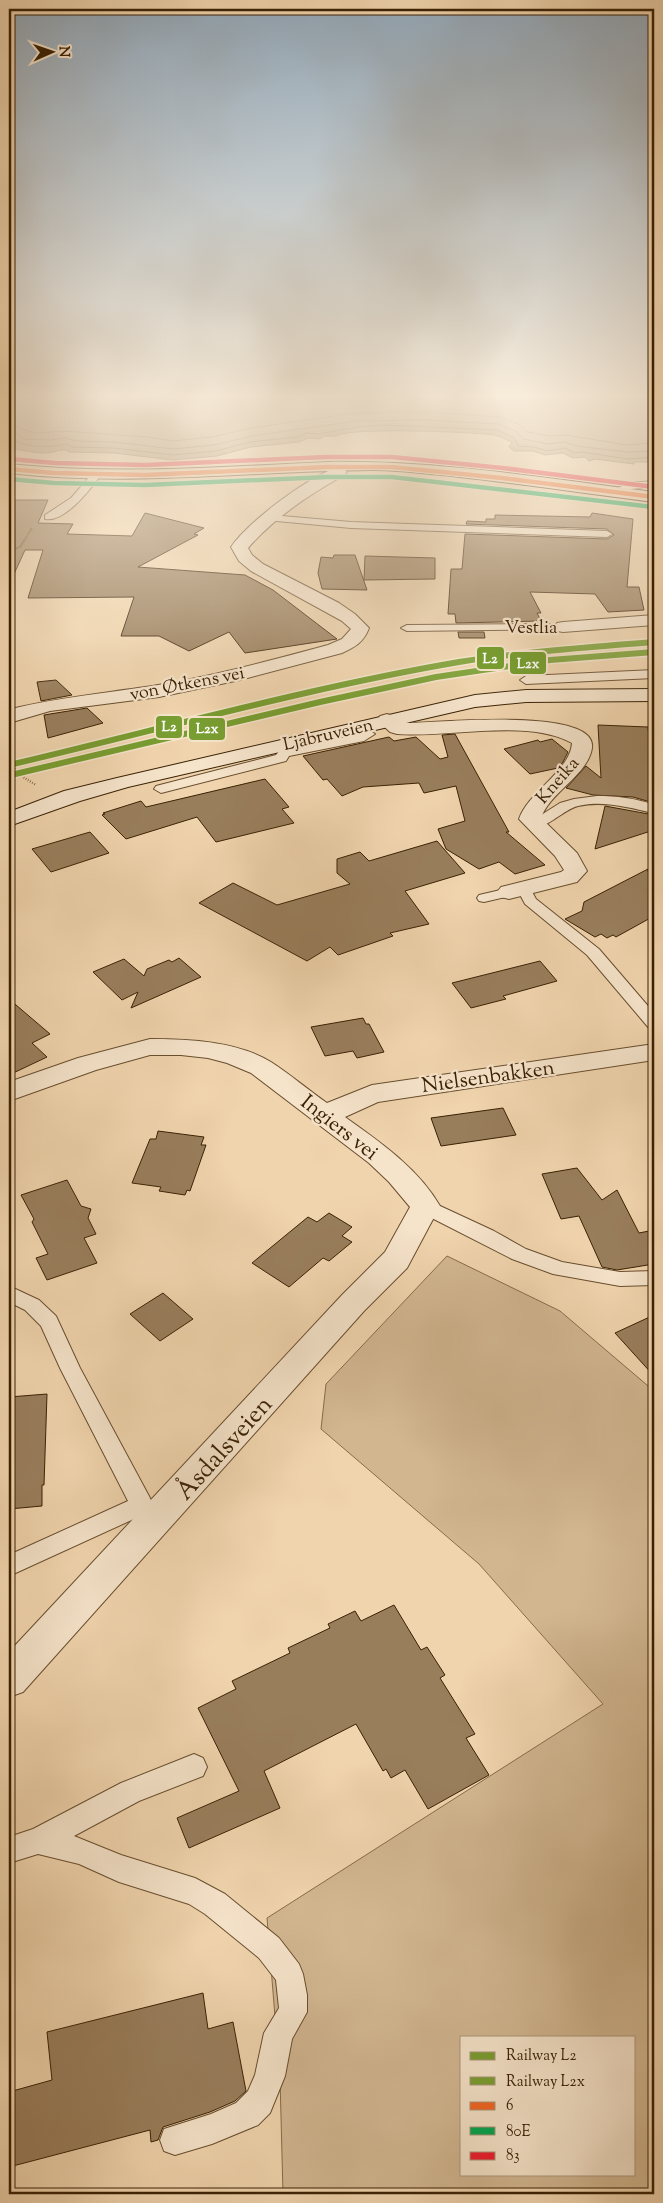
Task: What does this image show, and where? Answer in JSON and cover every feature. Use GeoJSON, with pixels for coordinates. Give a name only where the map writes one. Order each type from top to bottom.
{"type":"FeatureCollection","features":[{"type":"Feature","properties":{"kind":"street"},"geometry":{"type":"LineString","coordinates":[[270,518],[292,502]]}},
{"type":"Feature","properties":{"kind":"street","name":"von Øtkens vei"},"geometry":{"type":"LineString","coordinates":[[9,717],[30,710],[85,700],[159,691],[240,674],[335,649],[349,643],[359,632],[360,628],[355,621],[316,597],[283,583],[258,568],[240,552],[239,547],[254,530],[270,518]]}},
{"type":"Feature","properties":{"kind":"street","name":"Vestlia"},"geometry":{"type":"LineString","coordinates":[[564,627],[654,620]]}},
{"type":"Feature","properties":{"kind":"street","name":"Ljabruveien"},"geometry":{"type":"LineString","coordinates":[[9,819],[93,790],[281,749],[387,720],[457,704],[502,697],[654,695]]}},
{"type":"Feature","properties":{"kind":"street","name":"Kneika"},"geometry":{"type":"LineString","coordinates":[[387,720],[397,728],[410,729],[556,728],[576,735],[582,740],[584,746],[579,756],[561,781],[530,812],[530,819],[568,856],[574,864],[576,871],[570,877],[516,891]]}},
{"type":"Feature","properties":{"kind":"street","name":"Ingiers vei"},"geometry":{"type":"LineString","coordinates":[[9,1092],[132,1050],[150,1047],[181,1047],[208,1050],[236,1057],[260,1067],[378,1156],[399,1175],[425,1206]]}},
{"type":"Feature","properties":{"kind":"street","name":"Nielsenbakken"},"geometry":{"type":"LineString","coordinates":[[325,1115],[372,1094],[654,1052]]}},
{"type":"Feature","properties":{"kind":"street","name":"Åsdalsveien"},"geometry":{"type":"LineString","coordinates":[[9,1679],[146,1516],[396,1260],[425,1206]]}},
{"type":"Feature","properties":{"kind":"lane"},"geometry":{"type":"LineString","coordinates":[[49,517],[61,512],[71,502]]}},
{"type":"Feature","properties":{"kind":"lane"},"geometry":{"type":"LineString","coordinates":[[270,518],[351,525],[606,534]]}},
{"type":"Feature","properties":{"kind":"lane","name":"Vestlia"},"geometry":{"type":"LineString","coordinates":[[407,628],[564,627]]}},
{"type":"Feature","properties":{"kind":"lane"},"geometry":{"type":"LineString","coordinates":[[526,680],[654,674]]}},
{"type":"Feature","properties":{"kind":"lane"},"geometry":{"type":"LineString","coordinates":[[9,710],[30,710]]}},
{"type":"Feature","properties":{"kind":"lane"},"geometry":{"type":"LineString","coordinates":[[160,789],[280,758],[281,749],[359,738],[369,734]]}},
{"type":"Feature","properties":{"kind":"lane"},"geometry":{"type":"LineString","coordinates":[[534,824],[565,806],[583,802],[631,803],[654,809]]}},
{"type":"Feature","properties":{"kind":"lane"},"geometry":{"type":"LineString","coordinates":[[484,898],[516,891],[530,901],[593,952],[654,1022]]}},
{"type":"Feature","properties":{"kind":"lane","name":"Ingiers vei"},"geometry":{"type":"LineString","coordinates":[[425,1206],[519,1254],[560,1269],[620,1278],[654,1278]]}},
{"type":"Feature","properties":{"kind":"lane"},"geometry":{"type":"LineString","coordinates":[[9,1293],[32,1305],[49,1321],[70,1368],[146,1516],[9,1566]]}},
{"type":"Feature","properties":{"kind":"lane"},"geometry":{"type":"LineString","coordinates":[[9,1850],[38,1841],[130,1792],[194,1767]]}},
{"type":"Feature","properties":{"kind":"lane"},"geometry":{"type":"LineString","coordinates":[[38,1841],[80,1851],[128,1870],[195,1892],[215,1904],[269,1948],[289,1974],[293,1995],[293,2012],[279,2033],[270,2076],[259,2102],[247,2114],[212,2129],[175,2140]]}},
{"type":"Feature","properties":{"kind":"path"},"geometry":{"type":"LineString","coordinates":[[9,551],[20,547],[32,527]]}},
{"type":"Feature","properties":{"kind":"path"},"geometry":{"type":"LineString","coordinates":[[9,764],[23,777]]}},
{"type":"Feature","properties":{"kind":"shaded area"},"geometry":{"type":"Polygon","coordinates":[[[447,1256],[560,1311],[654,1391],[654,2194],[283,2194],[280,2078],[267,1918],[603,1704],[479,1564],[321,1429],[326,1384],[447,1256]]]}},
{"type":"Feature","properties":{"kind":"building"},"geometry":{"type":"Polygon","coordinates":[[[9,502],[47,502],[38,523],[73,524],[67,534],[132,536],[145,513],[204,528],[194,534],[198,535],[138,567],[245,575],[273,590],[337,639],[245,653],[229,632],[189,651],[159,636],[121,636],[134,597],[28,598],[43,550],[25,550],[9,585],[9,502]]]}},
{"type":"Feature","properties":{"kind":"building"},"geometry":{"type":"Polygon","coordinates":[[[592,513],[633,519],[627,587],[639,587],[644,610],[608,612],[595,594],[530,592],[541,613],[537,613],[541,621],[456,623],[455,614],[448,614],[451,569],[462,569],[465,534],[607,539],[614,535],[607,529],[466,524],[467,521],[486,522],[486,519],[495,519],[495,515],[590,517],[592,513]]]}},
{"type":"Feature","properties":{"kind":"building"},"geometry":{"type":"Polygon","coordinates":[[[334,555],[355,555],[367,590],[322,589],[318,573],[321,557],[333,558],[334,555]]]}},
{"type":"Feature","properties":{"kind":"building"},"geometry":{"type":"Polygon","coordinates":[[[365,556],[435,558],[435,579],[364,580],[365,556]]]}},
{"type":"Feature","properties":{"kind":"building"},"geometry":{"type":"Polygon","coordinates":[[[458,632],[484,632],[485,638],[459,638],[458,632]]]}},
{"type":"Feature","properties":{"kind":"building"},"geometry":{"type":"Polygon","coordinates":[[[56,680],[72,695],[41,701],[37,682],[56,680]]]}},
{"type":"Feature","properties":{"kind":"building"},"geometry":{"type":"Polygon","coordinates":[[[87,708],[103,723],[48,738],[44,715],[87,708]]]}},
{"type":"Feature","properties":{"kind":"building"},"geometry":{"type":"Polygon","coordinates":[[[598,725],[648,727],[652,770],[654,770],[654,803],[633,797],[593,795],[566,788],[586,766],[601,778],[598,725]]]}},
{"type":"Feature","properties":{"kind":"building"},"geometry":{"type":"Polygon","coordinates":[[[455,734],[509,832],[506,832],[545,865],[515,874],[499,862],[479,869],[446,849],[438,829],[465,821],[456,786],[424,793],[419,783],[363,787],[342,796],[327,779],[323,780],[303,756],[389,737],[394,741],[416,737],[440,759],[448,757],[442,735],[455,734]]]}},
{"type":"Feature","properties":{"kind":"building"},"geometry":{"type":"Polygon","coordinates":[[[552,739],[568,752],[563,762],[558,768],[530,774],[504,749],[538,740],[540,742],[552,739]]]}},
{"type":"Feature","properties":{"kind":"building"},"geometry":{"type":"Polygon","coordinates":[[[265,779],[289,807],[282,809],[294,823],[216,842],[197,817],[126,839],[102,815],[105,814],[103,813],[141,801],[146,807],[265,779]]]}},
{"type":"Feature","properties":{"kind":"building"},"geometry":{"type":"Polygon","coordinates":[[[605,806],[654,815],[654,830],[595,849],[605,806]]]}},
{"type":"Feature","properties":{"kind":"building"},"geometry":{"type":"Polygon","coordinates":[[[90,832],[109,853],[51,872],[32,849],[90,832]]]}},
{"type":"Feature","properties":{"kind":"building"},"geometry":{"type":"Polygon","coordinates":[[[437,841],[465,873],[405,891],[429,924],[390,933],[393,936],[338,955],[330,947],[307,961],[199,903],[233,883],[277,905],[350,884],[337,873],[337,859],[360,852],[369,861],[437,841]]]}},
{"type":"Feature","properties":{"kind":"building"},"geometry":{"type":"Polygon","coordinates":[[[648,869],[648,872],[654,870],[654,916],[616,937],[613,935],[607,938],[601,934],[595,937],[565,919],[582,911],[584,902],[648,869]]]}},
{"type":"Feature","properties":{"kind":"building"},"geometry":{"type":"Polygon","coordinates":[[[179,958],[201,977],[131,1008],[138,992],[122,1000],[93,972],[124,959],[144,976],[147,969],[169,960],[172,962],[179,958]]]}},
{"type":"Feature","properties":{"kind":"building"},"geometry":{"type":"Polygon","coordinates":[[[540,961],[557,981],[503,996],[506,999],[471,1008],[452,983],[540,961]]]}},
{"type":"Feature","properties":{"kind":"building"},"geometry":{"type":"Polygon","coordinates":[[[9,999],[50,1034],[32,1043],[47,1057],[9,1075],[9,999]]]}},
{"type":"Feature","properties":{"kind":"building"},"geometry":{"type":"Polygon","coordinates":[[[363,1018],[366,1024],[369,1024],[384,1052],[357,1058],[353,1051],[325,1056],[311,1027],[363,1018]]]}},
{"type":"Feature","properties":{"kind":"building"},"geometry":{"type":"Polygon","coordinates":[[[503,1108],[516,1135],[441,1146],[431,1118],[503,1108]]]}},
{"type":"Feature","properties":{"kind":"building"},"geometry":{"type":"Polygon","coordinates":[[[158,1131],[204,1137],[201,1145],[206,1145],[190,1191],[187,1190],[185,1195],[159,1191],[161,1187],[132,1183],[150,1139],[156,1139],[158,1131]]]}},
{"type":"Feature","properties":{"kind":"building"},"geometry":{"type":"Polygon","coordinates":[[[577,1168],[602,1200],[617,1190],[639,1233],[654,1230],[654,1264],[617,1270],[602,1267],[579,1216],[561,1219],[542,1174],[577,1168]]]}},
{"type":"Feature","properties":{"kind":"building"},"geometry":{"type":"Polygon","coordinates":[[[67,1180],[81,1206],[91,1209],[88,1218],[96,1234],[84,1238],[97,1263],[47,1280],[36,1258],[48,1254],[32,1222],[34,1219],[21,1195],[67,1180]]]}},
{"type":"Feature","properties":{"kind":"building"},"geometry":{"type":"Polygon","coordinates":[[[329,1213],[352,1227],[342,1236],[352,1242],[329,1261],[323,1258],[289,1287],[252,1263],[308,1217],[317,1222],[329,1213]]]}},
{"type":"Feature","properties":{"kind":"building"},"geometry":{"type":"Polygon","coordinates":[[[163,1293],[193,1319],[160,1341],[130,1314],[163,1293]]]}},
{"type":"Feature","properties":{"kind":"building"},"geometry":{"type":"Polygon","coordinates":[[[654,1315],[654,1376],[615,1333],[654,1315]]]}},
{"type":"Feature","properties":{"kind":"building"},"geometry":{"type":"Polygon","coordinates":[[[47,1394],[42,1506],[9,1509],[9,1397],[47,1394]]]}},
{"type":"Feature","properties":{"kind":"building"},"geometry":{"type":"Polygon","coordinates":[[[394,1605],[421,1650],[427,1647],[445,1675],[440,1678],[475,1734],[466,1738],[489,1775],[428,1809],[405,1770],[391,1778],[386,1769],[383,1771],[356,1724],[264,1771],[280,1808],[189,1848],[177,1818],[239,1791],[198,1708],[236,1689],[232,1681],[290,1653],[288,1648],[330,1628],[328,1624],[355,1611],[361,1621],[394,1605]]]}},
{"type":"Feature","properties":{"kind":"building"},"geometry":{"type":"Polygon","coordinates":[[[203,1993],[208,2029],[233,2022],[246,2091],[235,2101],[210,2112],[163,2127],[158,2140],[151,2142],[150,2130],[9,2167],[9,2092],[52,2080],[47,2032],[203,1993]]]}},
{"type":"Feature","properties":{"kind":"rail line","name":"L2"},"geometry":{"type":"LineString","coordinates":[[9,765],[273,702],[433,667],[515,655],[654,642]]}},
{"type":"Feature","properties":{"kind":"rail line","name":"L2x"},"geometry":{"type":"LineString","coordinates":[[11,775],[320,702],[436,677],[550,660],[654,652]]}},
{"type":"Feature","properties":{"kind":"transit line","name":"80E"},"geometry":{"type":"LineString","coordinates":[[611,502],[653,507]]}}]}
